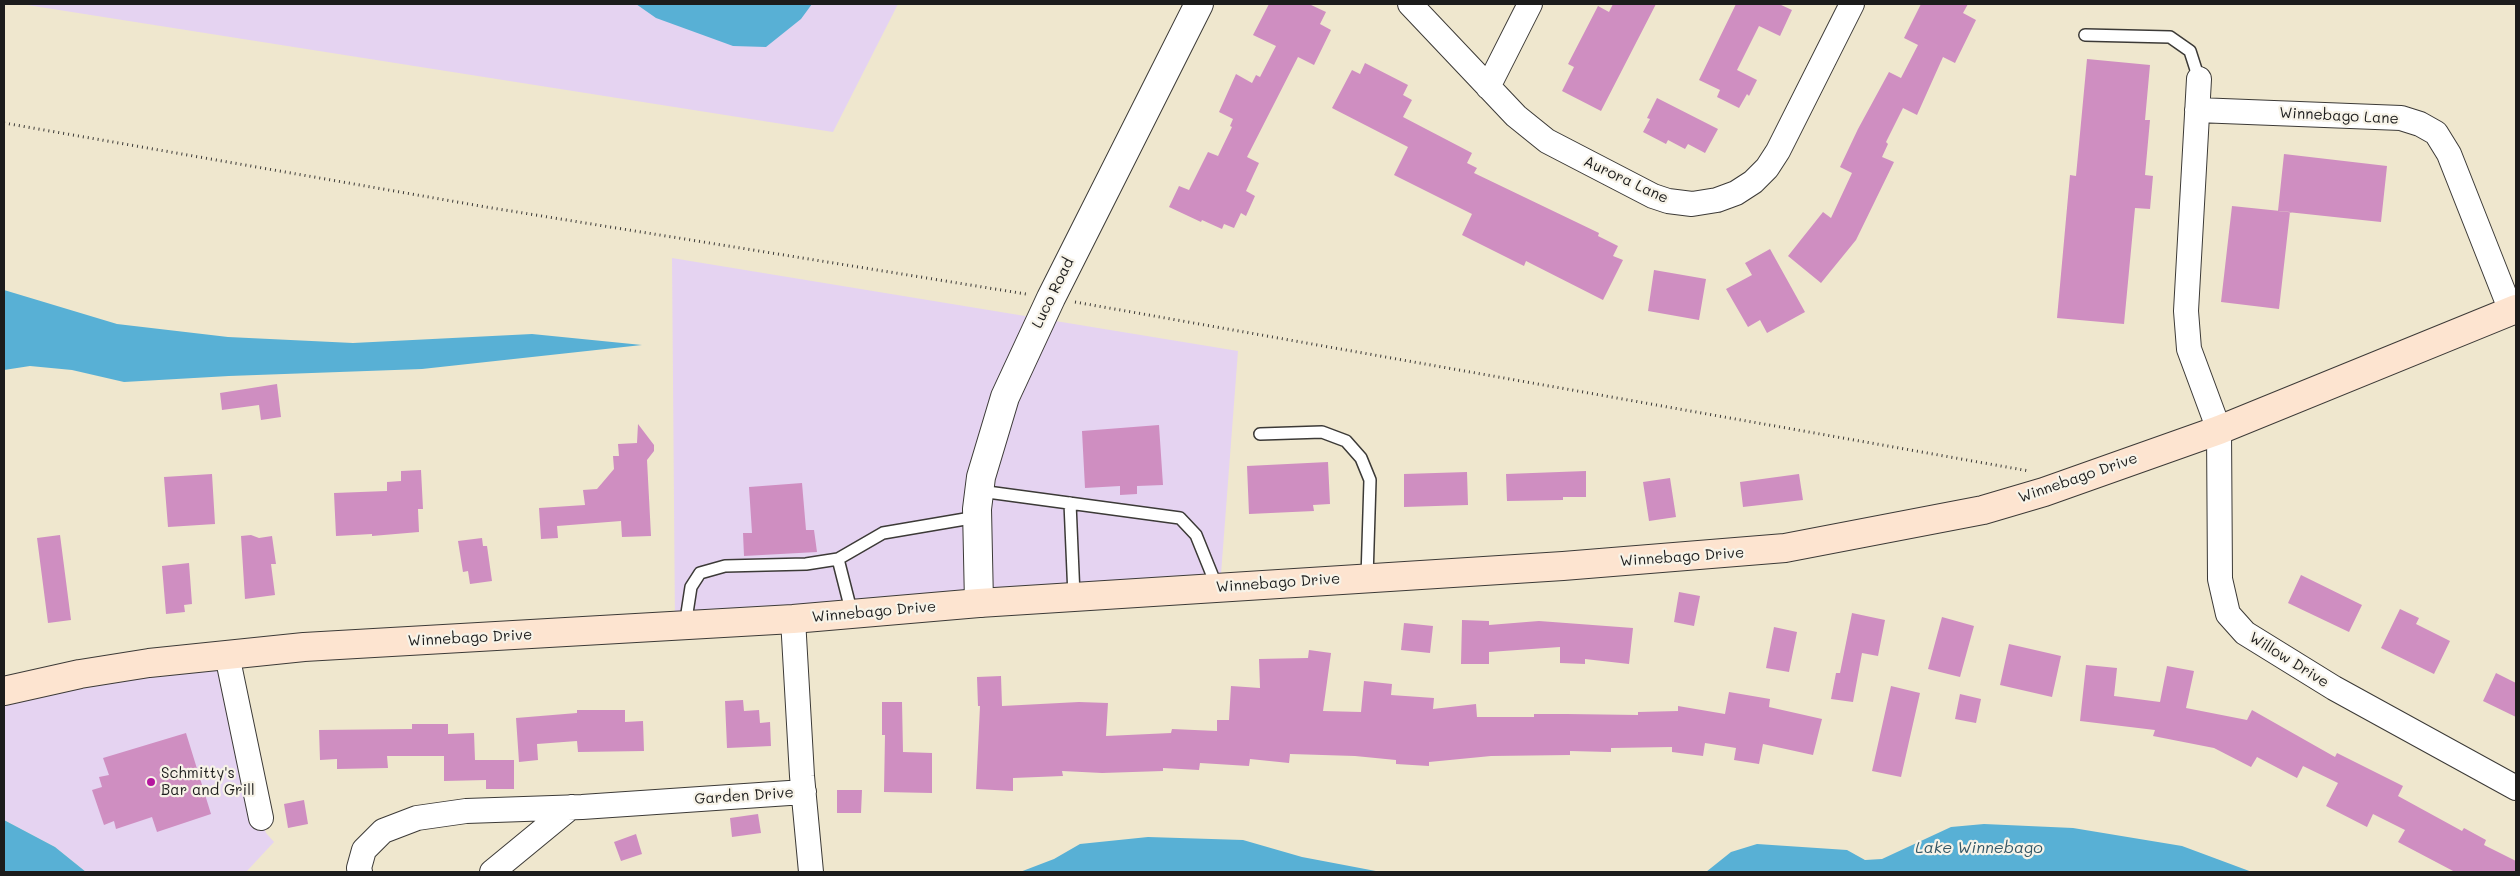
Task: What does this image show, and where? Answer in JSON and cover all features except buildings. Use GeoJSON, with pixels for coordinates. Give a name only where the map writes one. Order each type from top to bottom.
{"type":"FeatureCollection","features":[{"type":"Feature","properties":{"kind":"main road","name":"Winnebago Drive"},"geometry":{"type":"LineString","coordinates":[[4,691],[80,674],[149,663],[304,647],[793,619],[1074,596],[1718,555],[1785,548],[1840,539],[1983,510],[2027,497],[2219,430],[2513,310]]}},
{"type":"Feature","properties":{"kind":"street","name":"Luco Road"},"geometry":{"type":"LineString","coordinates":[[979,603],[978,504],[996,422],[1026,349],[1199,4]]}},
{"type":"Feature","properties":{"kind":"street","name":"Aurora Lane"},"geometry":{"type":"LineString","coordinates":[[1410,4],[1531,129],[1559,148],[1658,198],[1682,203],[1708,203],[1727,197],[1745,188],[1767,168],[1852,4]]}},
{"type":"Feature","properties":{"kind":"street"},"geometry":{"type":"LineString","coordinates":[[1488,86],[1530,4]]}},
{"type":"Feature","properties":{"kind":"street"},"geometry":{"type":"LineString","coordinates":[[2200,79],[2186,311],[2189,349],[2219,430]]}},
{"type":"Feature","properties":{"kind":"street","name":"Winnebago Lane"},"geometry":{"type":"LineString","coordinates":[[2197,110],[2401,118],[2420,124],[2436,133],[2449,154],[2513,310]]}},
{"type":"Feature","properties":{"kind":"street","name":"Willow Drive"},"geometry":{"type":"LineString","coordinates":[[2219,430],[2220,579],[2228,614],[2245,633],[2334,688],[2516,788]]}},
{"type":"Feature","properties":{"kind":"street","name":"Garden Drive"},"geometry":{"type":"LineString","coordinates":[[360,872],[359,868],[364,850],[383,831],[417,818],[466,812],[804,792],[793,619]]}},
{"type":"Feature","properties":{"kind":"street"},"geometry":{"type":"LineString","coordinates":[[227,656],[261,818]]}},
{"type":"Feature","properties":{"kind":"street"},"geometry":{"type":"LineString","coordinates":[[804,792],[811,872]]}},
{"type":"Feature","properties":{"kind":"street"},"geometry":{"type":"LineString","coordinates":[[492,872],[571,807]]}},
{"type":"Feature","properties":{"kind":"lane"},"geometry":{"type":"LineString","coordinates":[[2085,35],[2170,37],[2190,52],[2200,79]]}},
{"type":"Feature","properties":{"kind":"lane"},"geometry":{"type":"LineString","coordinates":[[1260,434],[1322,432],[1346,440],[1361,458],[1370,480],[1367,578]]}},
{"type":"Feature","properties":{"kind":"lane"},"geometry":{"type":"LineString","coordinates":[[1070,503],[1074,596]]}},
{"type":"Feature","properties":{"kind":"lane"},"geometry":{"type":"LineString","coordinates":[[685,626],[691,588],[700,573],[725,566],[806,564],[838,559],[883,533],[978,504],[1070,503],[1180,518],[1196,535],[1217,587]]}},
{"type":"Feature","properties":{"kind":"lane"},"geometry":{"type":"LineString","coordinates":[[838,559],[852,614]]}},
{"type":"Feature","properties":{"kind":"shaded area"},"geometry":{"type":"Polygon","coordinates":[[[21,4],[898,4],[833,132],[21,4]]]}},
{"type":"Feature","properties":{"kind":"shaded area"},"geometry":{"type":"Polygon","coordinates":[[[672,258],[1238,351],[1220,587],[675,626],[672,258]]]}},
{"type":"Feature","properties":{"kind":"shaded area"},"geometry":{"type":"Polygon","coordinates":[[[227,655],[261,818],[266,833],[274,842],[246,872],[86,872],[55,847],[4,820],[4,691],[227,655]]]}},
{"type":"Feature","properties":{"kind":"water"},"geometry":{"type":"Polygon","coordinates":[[[636,4],[812,4],[801,19],[766,47],[733,46],[656,18],[636,4]]]}},
{"type":"Feature","properties":{"kind":"water"},"geometry":{"type":"Polygon","coordinates":[[[4,290],[117,324],[228,337],[353,343],[532,334],[642,345],[422,369],[124,382],[72,370],[30,366],[4,370],[4,290]]]}},
{"type":"Feature","properties":{"kind":"water"},"geometry":{"type":"Polygon","coordinates":[[[4,820],[55,847],[86,872],[4,872],[4,820]]]}},
{"type":"Feature","properties":{"kind":"water","name":"Lake Winnebago"},"geometry":{"type":"Polygon","coordinates":[[[1984,824],[2073,828],[2182,846],[2252,872],[1706,872],[1731,852],[1757,844],[1847,850],[1865,860],[1882,859],[1951,827],[1984,824]]]}},
{"type":"Feature","properties":{"kind":"water"},"geometry":{"type":"Polygon","coordinates":[[[1148,837],[1243,840],[1302,857],[1381,872],[1020,872],[1054,859],[1080,844],[1148,837]]]}},
{"type":"Feature","properties":{"kind":"place","name":"Schmitty's Bar and Grill"},"geometry":{"type":"Point","coordinates":[151,782]}}]}
